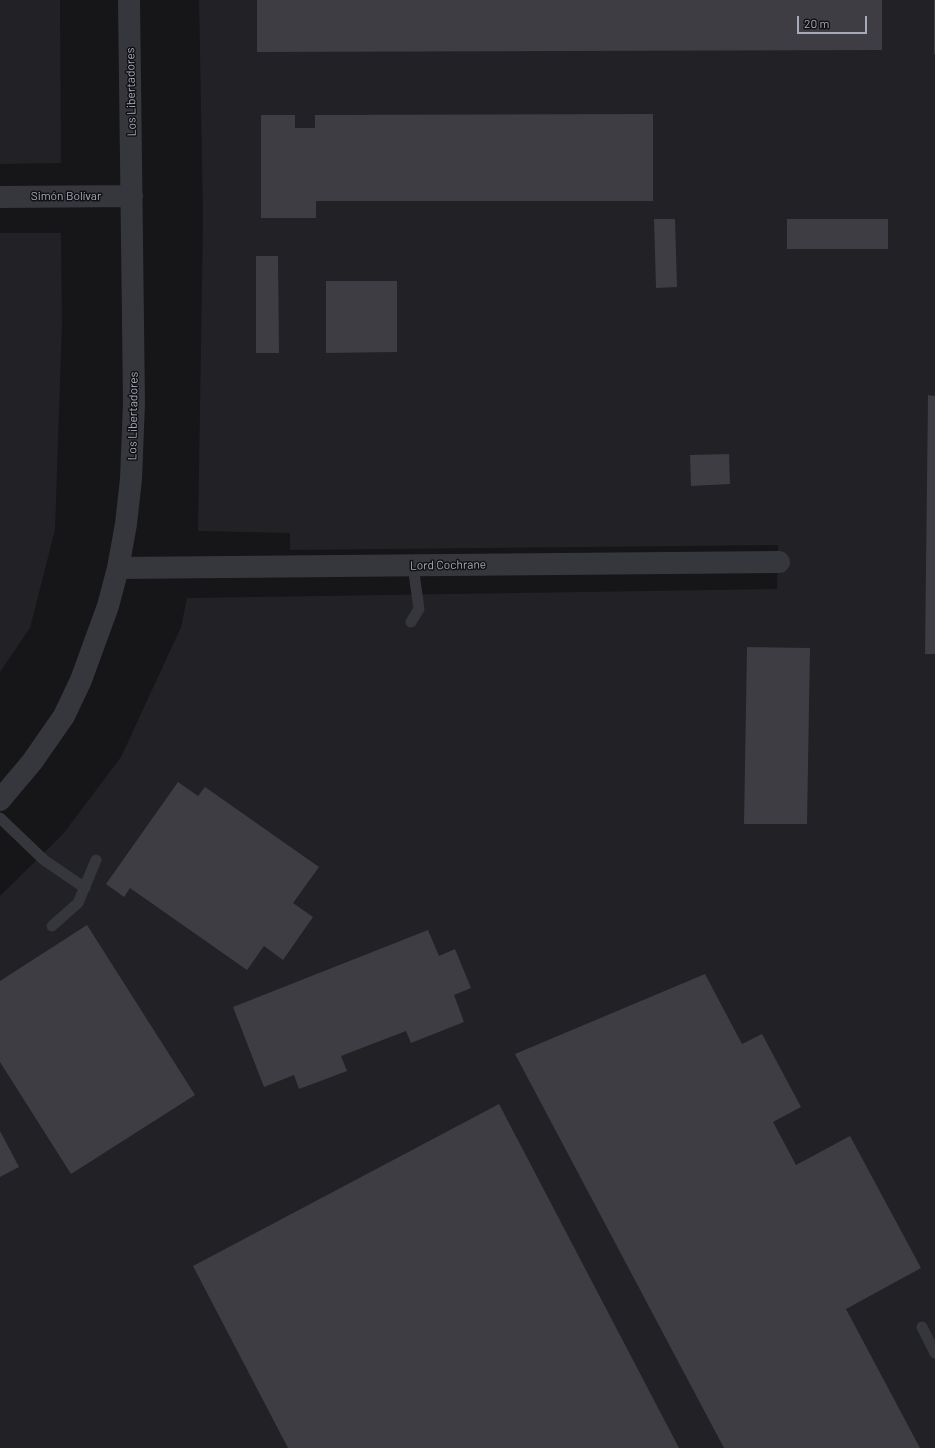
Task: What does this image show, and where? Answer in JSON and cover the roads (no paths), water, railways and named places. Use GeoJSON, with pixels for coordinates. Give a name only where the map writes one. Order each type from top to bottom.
{"type":"FeatureCollection","features":[{"type":"Feature","properties":{"kind":"street","name":"Los Libertadores"},"geometry":{"type":"LineString","coordinates":[[0,800],[32,762],[64,716],[95,644],[108,606],[118,568],[126,524],[134,441],[129,0]]}},
{"type":"Feature","properties":{"kind":"street","name":"Simón Bolívar"},"geometry":{"type":"LineString","coordinates":[[0,196],[132,196]]}},
{"type":"Feature","properties":{"kind":"street","name":"Lord Cochrane"},"geometry":{"type":"LineString","coordinates":[[118,568],[779,562]]}},
{"type":"Feature","properties":{"kind":"lane"},"geometry":{"type":"LineString","coordinates":[[411,622],[419,609],[413,566]]}},
{"type":"Feature","properties":{"kind":"lane"},"geometry":{"type":"LineString","coordinates":[[0,818],[44,860],[85,888]]}},
{"type":"Feature","properties":{"kind":"lane"},"geometry":{"type":"LineString","coordinates":[[52,926],[78,903],[96,860]]}},
{"type":"Feature","properties":{"kind":"lane"},"geometry":{"type":"LineString","coordinates":[[922,1326],[935,1353]]}}]}
